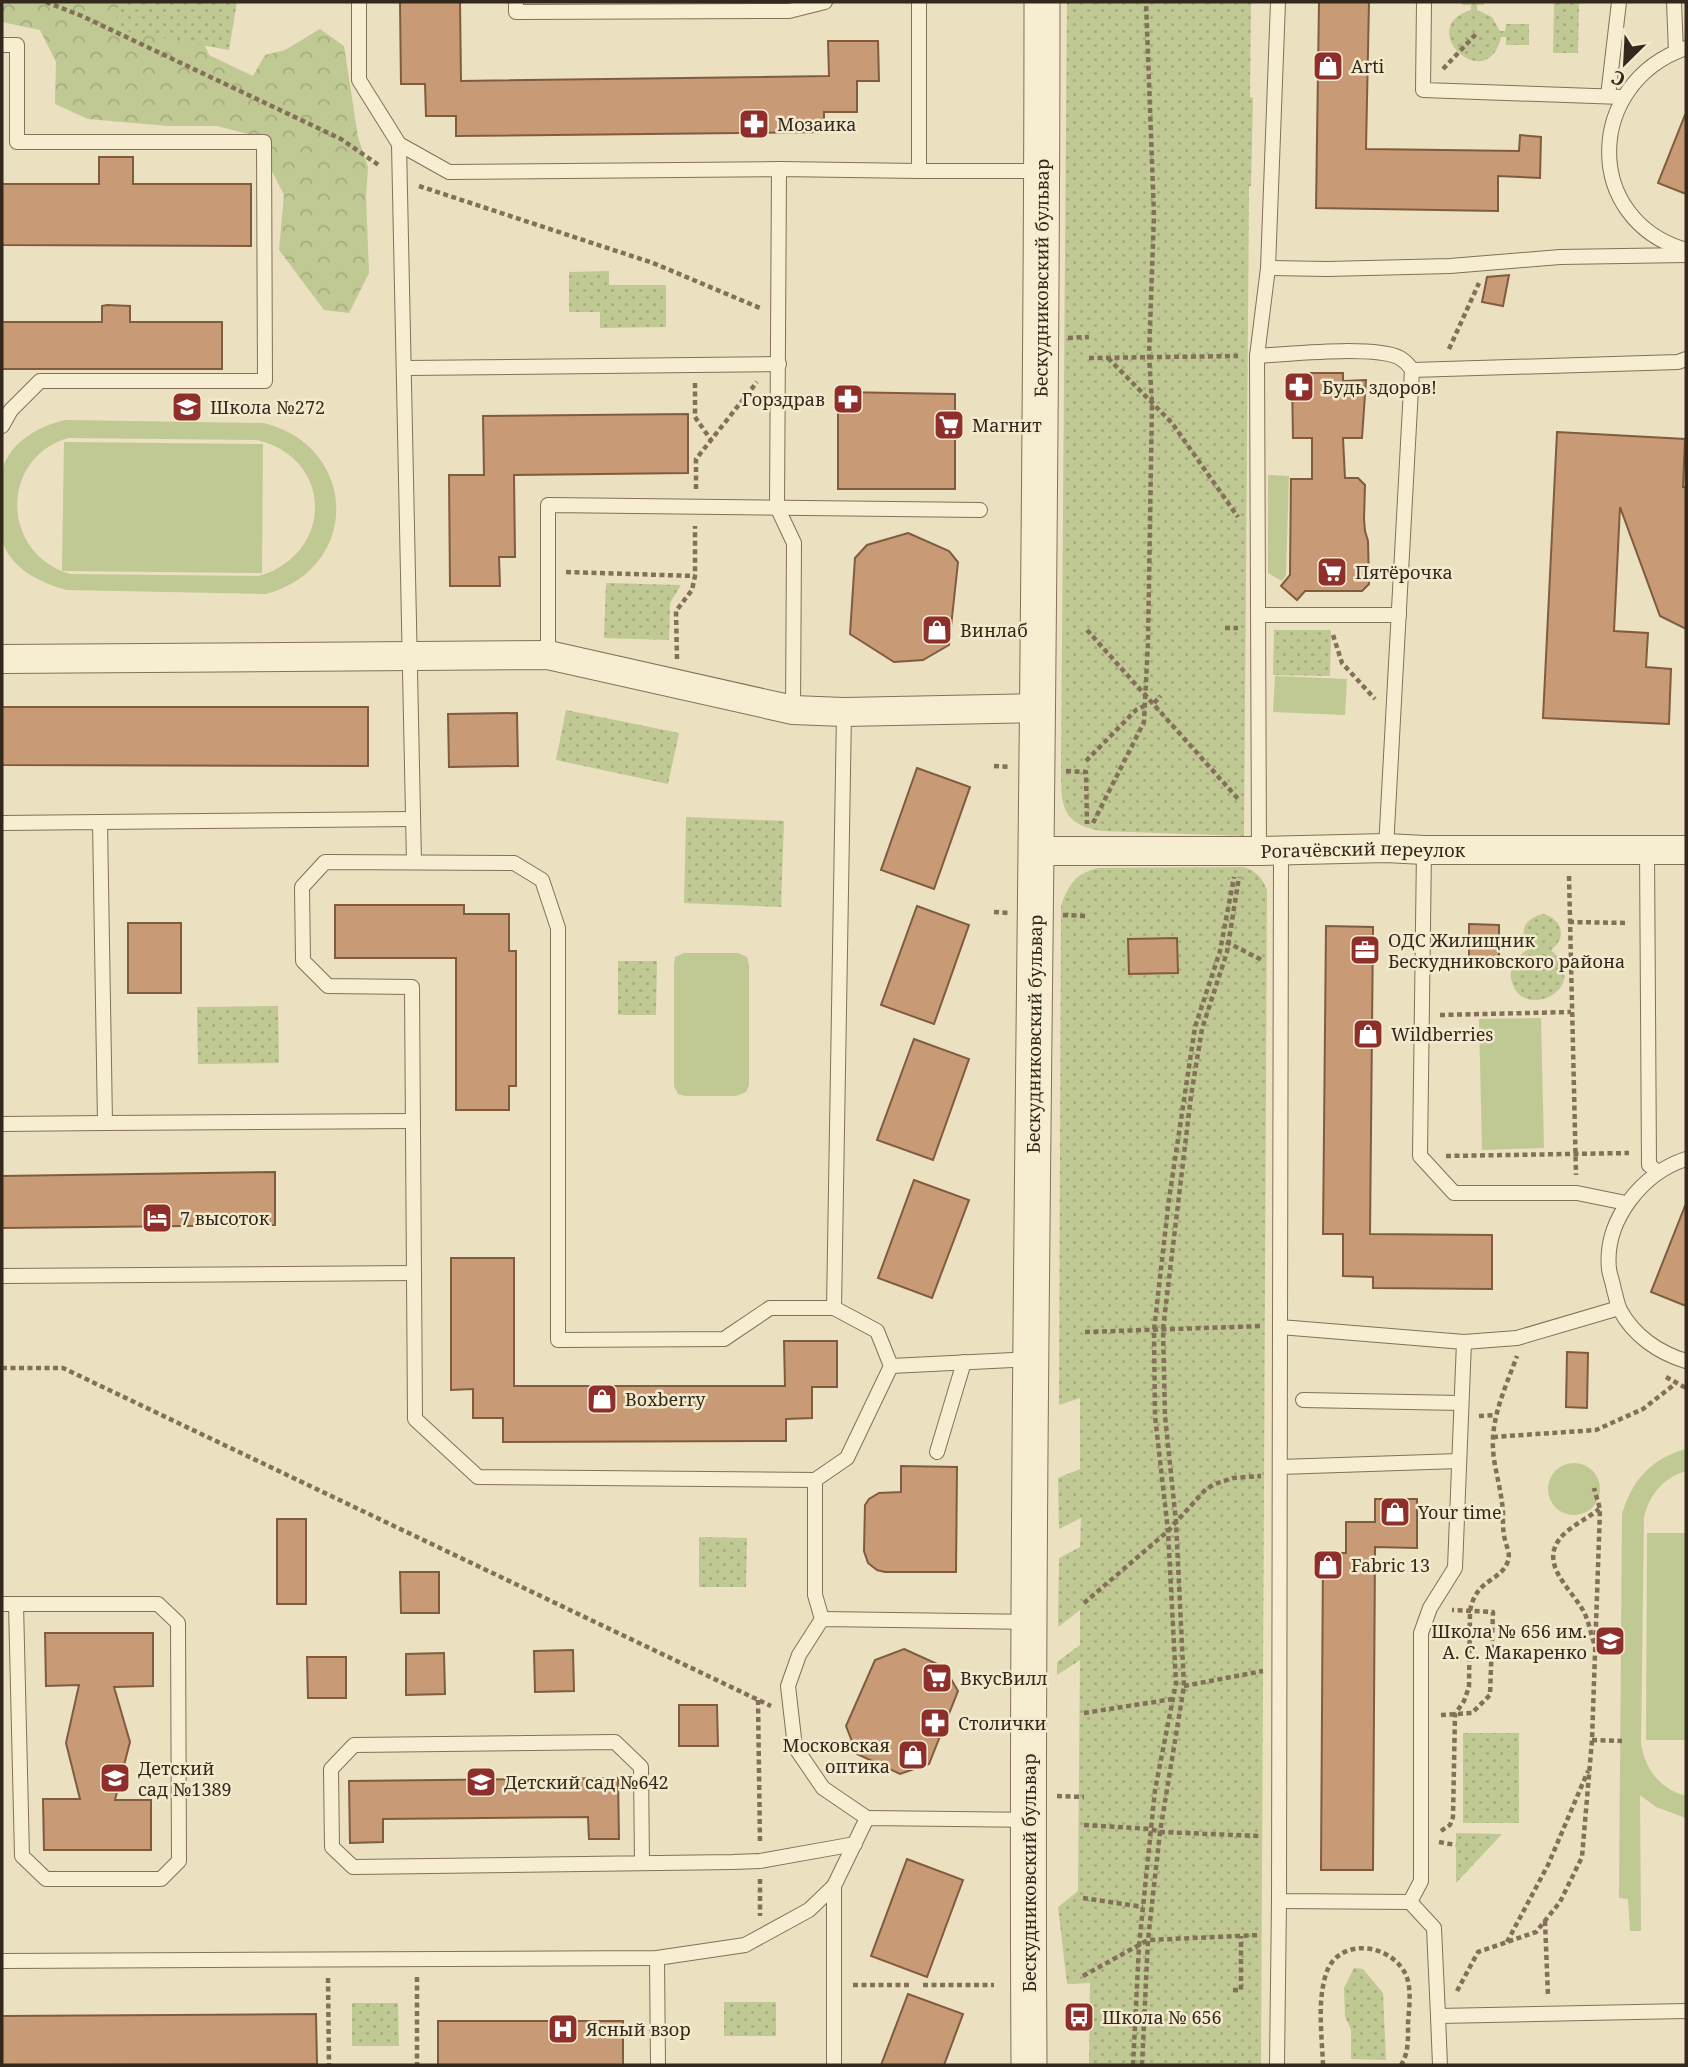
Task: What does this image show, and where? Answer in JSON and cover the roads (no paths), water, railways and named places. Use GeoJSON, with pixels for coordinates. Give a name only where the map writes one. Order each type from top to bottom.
{"type":"FeatureCollection","features":[{"type":"Feature","properties":{"kind":"street","name":"Бескудниковский бульвар"},"geometry":{"type":"LineString","coordinates":[[1029,2065],[1029,1622],[1042,2]]}},
{"type":"Feature","properties":{"kind":"street"},"geometry":{"type":"LineString","coordinates":[[2,659],[548,654],[793,710],[844,712],[1037,709]]}},
{"type":"Feature","properties":{"kind":"street","name":"Рогачёвский переулок"},"geometry":{"type":"LineString","coordinates":[[1037,850],[1686,850]]}},
{"type":"Feature","properties":{"kind":"lane"},"geometry":{"type":"LineString","coordinates":[[359,2],[359,80],[399,144],[450,172],[779,169],[1042,171]]}},
{"type":"Feature","properties":{"kind":"lane"},"geometry":{"type":"LineString","coordinates":[[516,2],[516,12],[789,10],[825,2]]}},
{"type":"Feature","properties":{"kind":"lane"},"geometry":{"type":"LineString","coordinates":[[919,2],[919,171]]}},
{"type":"Feature","properties":{"kind":"lane"},"geometry":{"type":"LineString","coordinates":[[1277,2065],[1280,969],[1270,851],[1259,822],[1257,356],[1268,268],[1278,2]]}},
{"type":"Feature","properties":{"kind":"lane"},"geometry":{"type":"LineString","coordinates":[[1424,2],[1423,90],[1615,96],[1660,59],[1681,50],[1674,2]]}},
{"type":"Feature","properties":{"kind":"lane"},"geometry":{"type":"LineString","coordinates":[[1619,2],[1609,164],[1619,197],[1640,225],[1686,253]]}},
{"type":"Feature","properties":{"kind":"lane"},"geometry":{"type":"LineString","coordinates":[[2,45],[17,45],[17,142],[264,142],[264,381],[40,381],[11,410],[2,426]]}},
{"type":"Feature","properties":{"kind":"lane"},"geometry":{"type":"LineString","coordinates":[[399,144],[414,862]]}},
{"type":"Feature","properties":{"kind":"lane"},"geometry":{"type":"LineString","coordinates":[[779,169],[777,507],[794,542],[793,710]]}},
{"type":"Feature","properties":{"kind":"lane"},"geometry":{"type":"LineString","coordinates":[[1268,268],[1341,269],[1686,253]]}},
{"type":"Feature","properties":{"kind":"lane"},"geometry":{"type":"LineString","coordinates":[[1257,356],[1326,352],[1385,355],[1402,359],[1412,370],[1386,848]]}},
{"type":"Feature","properties":{"kind":"lane"},"geometry":{"type":"LineString","coordinates":[[1412,370],[1678,362],[1686,359]]}},
{"type":"Feature","properties":{"kind":"lane"},"geometry":{"type":"LineString","coordinates":[[405,368],[779,364]]}},
{"type":"Feature","properties":{"kind":"lane"},"geometry":{"type":"LineString","coordinates":[[548,654],[548,505],[981,510]]}},
{"type":"Feature","properties":{"kind":"lane"},"geometry":{"type":"LineString","coordinates":[[1258,615],[1399,615]]}},
{"type":"Feature","properties":{"kind":"lane"},"geometry":{"type":"LineString","coordinates":[[834,1308],[844,712]]}},
{"type":"Feature","properties":{"kind":"lane"},"geometry":{"type":"LineString","coordinates":[[2,823],[412,819]]}},
{"type":"Feature","properties":{"kind":"lane"},"geometry":{"type":"LineString","coordinates":[[100,822],[104,1123]]}},
{"type":"Feature","properties":{"kind":"lane"},"geometry":{"type":"LineString","coordinates":[[1424,850],[1420,1156],[1454,1193],[1577,1194],[1626,1203]]}},
{"type":"Feature","properties":{"kind":"lane"},"geometry":{"type":"LineString","coordinates":[[1647,850],[1649,1165],[1657,1172]]}},
{"type":"Feature","properties":{"kind":"lane"},"geometry":{"type":"LineString","coordinates":[[324,862],[514,863],[542,880],[558,928],[558,1340],[724,1339],[770,1308],[834,1308],[877,1331],[891,1366],[846,1458],[815,1480],[478,1477],[415,1419],[412,987],[328,986],[303,961],[302,887],[324,862]]}},
{"type":"Feature","properties":{"kind":"lane"},"geometry":{"type":"LineString","coordinates":[[2,1124],[413,1121]]}},
{"type":"Feature","properties":{"kind":"lane"},"geometry":{"type":"LineString","coordinates":[[1686,1159],[1657,1172],[1626,1203],[1612,1234],[1609,1268],[1619,1308],[1643,1339],[1668,1355],[1686,1361]]}},
{"type":"Feature","properties":{"kind":"lane"},"geometry":{"type":"LineString","coordinates":[[2,1276],[414,1273]]}},
{"type":"Feature","properties":{"kind":"lane"},"geometry":{"type":"LineString","coordinates":[[1280,1326],[1464,1342],[1517,1338],[1619,1308]]}},
{"type":"Feature","properties":{"kind":"lane"},"geometry":{"type":"LineString","coordinates":[[1410,1902],[1421,1881],[1421,1633],[1430,1608],[1455,1568],[1464,1342]]}},
{"type":"Feature","properties":{"kind":"lane"},"geometry":{"type":"LineString","coordinates":[[891,1366],[1032,1359]]}},
{"type":"Feature","properties":{"kind":"lane"},"geometry":{"type":"LineString","coordinates":[[937,1452],[964,1362]]}},
{"type":"Feature","properties":{"kind":"lane"},"geometry":{"type":"LineString","coordinates":[[1303,1401],[1461,1404]]}},
{"type":"Feature","properties":{"kind":"lane"},"geometry":{"type":"LineString","coordinates":[[1280,1471],[1459,1461]]}},
{"type":"Feature","properties":{"kind":"lane"},"geometry":{"type":"LineString","coordinates":[[815,1480],[815,1595],[822,1619],[799,1655],[788,1686],[794,1746],[823,1788],[867,1818],[1030,1821]]}},
{"type":"Feature","properties":{"kind":"lane"},"geometry":{"type":"LineString","coordinates":[[9,1604],[159,1604],[178,1623],[179,1861],[161,1879],[46,1879],[22,1856],[9,1604]]}},
{"type":"Feature","properties":{"kind":"lane"},"geometry":{"type":"LineString","coordinates":[[822,1619],[1029,1622]]}},
{"type":"Feature","properties":{"kind":"lane"},"geometry":{"type":"LineString","coordinates":[[642,1863],[641,1767],[615,1742],[354,1745],[331,1769],[332,1847],[353,1867],[642,1863],[760,1861],[855,1844]]}},
{"type":"Feature","properties":{"kind":"lane"},"geometry":{"type":"LineString","coordinates":[[2,1961],[657,1958],[745,1945],[810,1910],[834,1886],[867,1818]]}},
{"type":"Feature","properties":{"kind":"lane"},"geometry":{"type":"LineString","coordinates":[[834,1886],[834,2065]]}},
{"type":"Feature","properties":{"kind":"lane"},"geometry":{"type":"LineString","coordinates":[[1279,1901],[1410,1902],[1434,1927],[1440,2016],[1440,2065]]}},
{"type":"Feature","properties":{"kind":"lane"},"geometry":{"type":"LineString","coordinates":[[657,1958],[658,2065]]}},
{"type":"Feature","properties":{"kind":"lane"},"geometry":{"type":"LineString","coordinates":[[1440,2016],[1686,2011]]}},
{"type":"Feature","properties":{"kind":"place","name":"Arti"},"geometry":{"type":"Point","coordinates":[1328,66]}},
{"type":"Feature","properties":{"kind":"place","name":"Мозаика"},"geometry":{"type":"Point","coordinates":[754,124]}},
{"type":"Feature","properties":{"kind":"place","name":"Будь здоров!"},"geometry":{"type":"Point","coordinates":[1299,387]}},
{"type":"Feature","properties":{"kind":"place","name":"Горздрав"},"geometry":{"type":"Point","coordinates":[848,399]}},
{"type":"Feature","properties":{"kind":"place","name":"Школа №272"},"geometry":{"type":"Point","coordinates":[187,407]}},
{"type":"Feature","properties":{"kind":"place","name":"Магнит"},"geometry":{"type":"Point","coordinates":[949,425]}},
{"type":"Feature","properties":{"kind":"place","name":"Пятёрочка"},"geometry":{"type":"Point","coordinates":[1332,572]}},
{"type":"Feature","properties":{"kind":"place","name":"Винлаб"},"geometry":{"type":"Point","coordinates":[937,630]}},
{"type":"Feature","properties":{"kind":"place","name":"ОДС Жилищник Бескудниковского района"},"geometry":{"type":"Point","coordinates":[1365,950]}},
{"type":"Feature","properties":{"kind":"place","name":"Wildberries"},"geometry":{"type":"Point","coordinates":[1368,1034]}},
{"type":"Feature","properties":{"kind":"place","name":"7 высоток"},"geometry":{"type":"Point","coordinates":[157,1218]}},
{"type":"Feature","properties":{"kind":"place","name":"Boxberry"},"geometry":{"type":"Point","coordinates":[602,1399]}},
{"type":"Feature","properties":{"kind":"place","name":"Your time"},"geometry":{"type":"Point","coordinates":[1395,1512]}},
{"type":"Feature","properties":{"kind":"place","name":"Fabric 13"},"geometry":{"type":"Point","coordinates":[1328,1565]}},
{"type":"Feature","properties":{"kind":"place","name":"Школа № 656 им. А. С. Макаренко"},"geometry":{"type":"Point","coordinates":[1610,1641]}},
{"type":"Feature","properties":{"kind":"place","name":"ВкусВилл"},"geometry":{"type":"Point","coordinates":[937,1678]}},
{"type":"Feature","properties":{"kind":"place","name":"Столички"},"geometry":{"type":"Point","coordinates":[935,1723]}},
{"type":"Feature","properties":{"kind":"place","name":"Московская оптика"},"geometry":{"type":"Point","coordinates":[913,1755]}},
{"type":"Feature","properties":{"kind":"place","name":"Детский сад №1389"},"geometry":{"type":"Point","coordinates":[115,1778]}},
{"type":"Feature","properties":{"kind":"place","name":"Детский сад №642"},"geometry":{"type":"Point","coordinates":[481,1782]}},
{"type":"Feature","properties":{"kind":"place","name":"Школа № 656"},"geometry":{"type":"Point","coordinates":[1079,2017]}},
{"type":"Feature","properties":{"kind":"place","name":"Ясный взор"},"geometry":{"type":"Point","coordinates":[563,2029]}}]}
